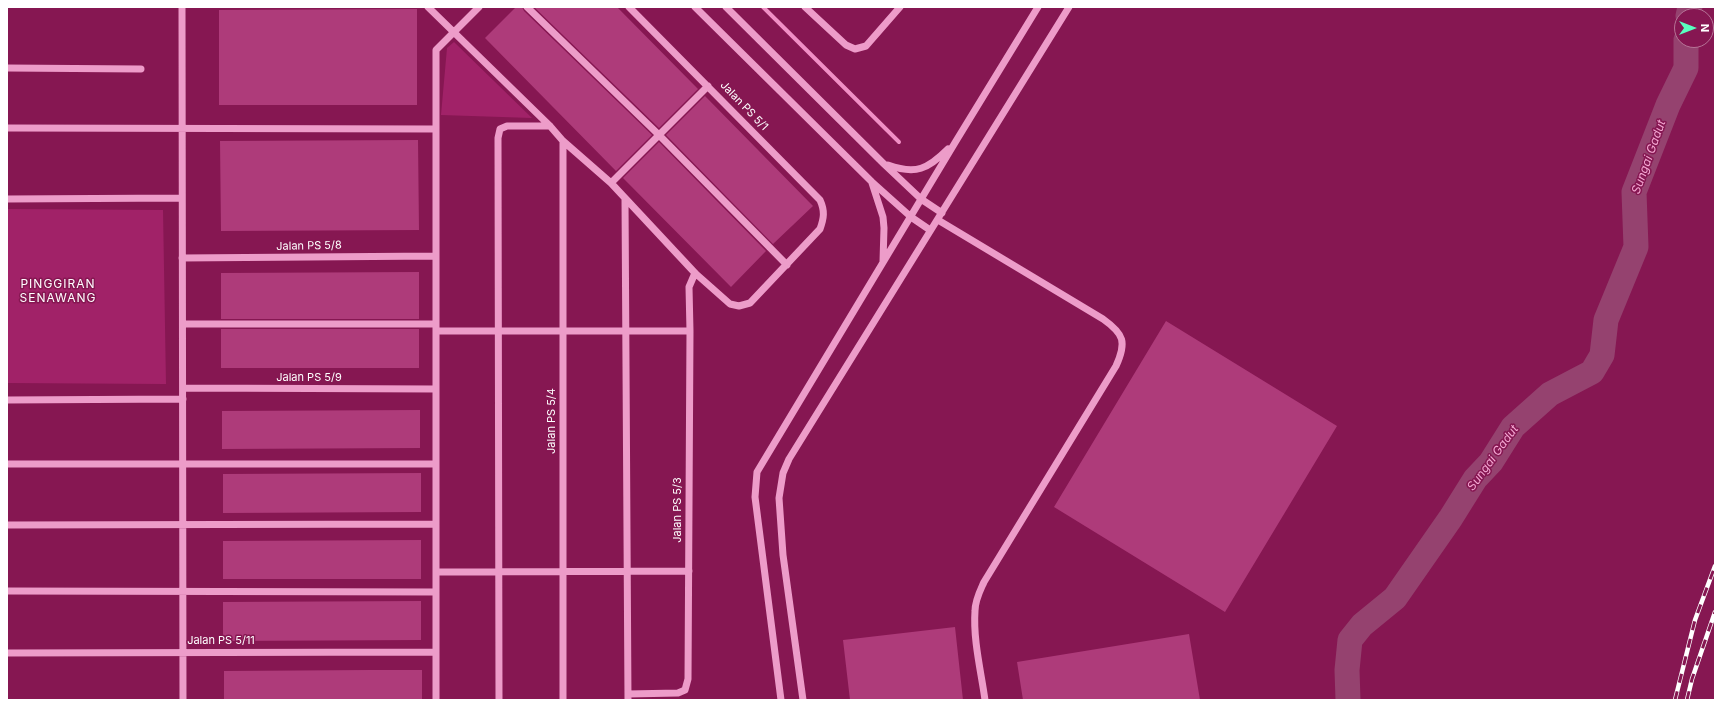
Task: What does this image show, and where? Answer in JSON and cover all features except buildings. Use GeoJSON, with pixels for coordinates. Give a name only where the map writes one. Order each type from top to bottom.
{"type":"FeatureCollection","features":[{"type":"Feature","properties":{"kind":"street"},"geometry":{"type":"LineString","coordinates":[[182,7],[183,700]]}},
{"type":"Feature","properties":{"kind":"street"},"geometry":{"type":"LineString","coordinates":[[428,7],[550,126],[563,141],[611,183],[695,273],[730,304],[739,306],[750,302],[787,265],[659,135],[527,7]]}},
{"type":"Feature","properties":{"kind":"street"},"geometry":{"type":"LineString","coordinates":[[436,700],[436,50],[479,7]]}},
{"type":"Feature","properties":{"kind":"street","name":"Jalan PS 5/1"},"geometry":{"type":"LineString","coordinates":[[629,7],[820,200],[824,209],[824,218],[820,229],[787,265]]}},
{"type":"Feature","properties":{"kind":"street"},"geometry":{"type":"LineString","coordinates":[[726,7],[884,164],[940,216],[1103,319],[1116,328],[1121,336],[1122,345],[1116,366],[984,582],[977,597],[975,611],[975,633],[985,700]]}},
{"type":"Feature","properties":{"kind":"street"},"geometry":{"type":"LineString","coordinates":[[805,7],[846,45],[855,48],[866,46],[900,7]]}},
{"type":"Feature","properties":{"kind":"street"},"geometry":{"type":"LineString","coordinates":[[781,700],[755,498],[757,472],[1038,7]]}},
{"type":"Feature","properties":{"kind":"street"},"geometry":{"type":"LineString","coordinates":[[803,700],[783,555],[779,498],[783,473],[789,459],[1069,7]]}},
{"type":"Feature","properties":{"kind":"street"},"geometry":{"type":"LineString","coordinates":[[701,9],[872,182],[910,217],[930,230]]}},
{"type":"Feature","properties":{"kind":"street"},"geometry":{"type":"LineString","coordinates":[[7,68],[141,68]]}},
{"type":"Feature","properties":{"kind":"street"},"geometry":{"type":"LineString","coordinates":[[611,183],[708,86]]}},
{"type":"Feature","properties":{"kind":"street"},"geometry":{"type":"LineString","coordinates":[[499,700],[498,138],[500,129],[507,126],[550,126]]}},
{"type":"Feature","properties":{"kind":"street"},"geometry":{"type":"LineString","coordinates":[[7,128],[436,129]]}},
{"type":"Feature","properties":{"kind":"street","name":"Jalan PS 5/4"},"geometry":{"type":"LineString","coordinates":[[563,141],[563,700]]}},
{"type":"Feature","properties":{"kind":"street"},"geometry":{"type":"LineString","coordinates":[[884,164],[901,170],[925,168],[935,162],[956,141]]}},
{"type":"Feature","properties":{"kind":"street"},"geometry":{"type":"LineString","coordinates":[[872,182],[883,216],[883,264]]}},
{"type":"Feature","properties":{"kind":"street"},"geometry":{"type":"LineString","coordinates":[[7,199],[182,198]]}},
{"type":"Feature","properties":{"kind":"street"},"geometry":{"type":"LineString","coordinates":[[625,199],[628,697]]}},
{"type":"Feature","properties":{"kind":"street","name":"Jalan PS 5/8"},"geometry":{"type":"LineString","coordinates":[[182,258],[436,256]]}},
{"type":"Feature","properties":{"kind":"street","name":"Jalan PS 5/3"},"geometry":{"type":"LineString","coordinates":[[628,697],[678,693],[685,690],[688,679],[689,287],[695,273]]}},
{"type":"Feature","properties":{"kind":"street"},"geometry":{"type":"LineString","coordinates":[[183,324],[436,327],[498,331],[690,331]]}},
{"type":"Feature","properties":{"kind":"street","name":"Jalan PS 5/9"},"geometry":{"type":"LineString","coordinates":[[183,388],[436,389]]}},
{"type":"Feature","properties":{"kind":"street"},"geometry":{"type":"LineString","coordinates":[[7,400],[183,399]]}},
{"type":"Feature","properties":{"kind":"street"},"geometry":{"type":"LineString","coordinates":[[7,464],[436,464]]}},
{"type":"Feature","properties":{"kind":"street"},"geometry":{"type":"LineString","coordinates":[[7,525],[436,524]]}},
{"type":"Feature","properties":{"kind":"street"},"geometry":{"type":"LineString","coordinates":[[436,572],[689,571]]}},
{"type":"Feature","properties":{"kind":"street"},"geometry":{"type":"LineString","coordinates":[[7,591],[436,592]]}},
{"type":"Feature","properties":{"kind":"street","name":"Jalan PS 5/11"},"geometry":{"type":"LineString","coordinates":[[7,653],[436,652]]}},
{"type":"Feature","properties":{"kind":"shaded area"},"geometry":{"type":"Polygon","coordinates":[[[454,42],[532,118],[441,115],[447,48],[454,42]]]}},
{"type":"Feature","properties":{"kind":"shaded area"},"geometry":{"type":"Polygon","coordinates":[[[7,209],[163,210],[166,384],[7,383],[7,209]]]}},
{"type":"Feature","properties":{"kind":"waterway"},"geometry":{"type":"LineString","coordinates":[[763,7],[899,142]]}},
{"type":"Feature","properties":{"kind":"waterway","name":"Sungai Gadut"},"geometry":{"type":"LineString","coordinates":[[1348,700],[1347,670],[1350,640],[1362,625],[1395,598],[1450,519],[1475,479],[1491,462],[1513,427],[1550,394],[1592,372],[1602,355],[1606,320],[1636,247],[1634,192],[1668,105],[1686,68],[1686,48]]}},
{"type":"Feature","properties":{"kind":"railway"},"geometry":{"type":"LineString","coordinates":[[1675,700],[1695,620],[1715,566]]}},
{"type":"Feature","properties":{"kind":"railway"},"geometry":{"type":"LineString","coordinates":[[1687,700],[1692,679],[1715,612]]}},
{"type":"Feature","properties":{"kind":"district","name":"PINGGIRAN SENAWANG"},"geometry":{"type":"Point","coordinates":[58,291]}}]}
